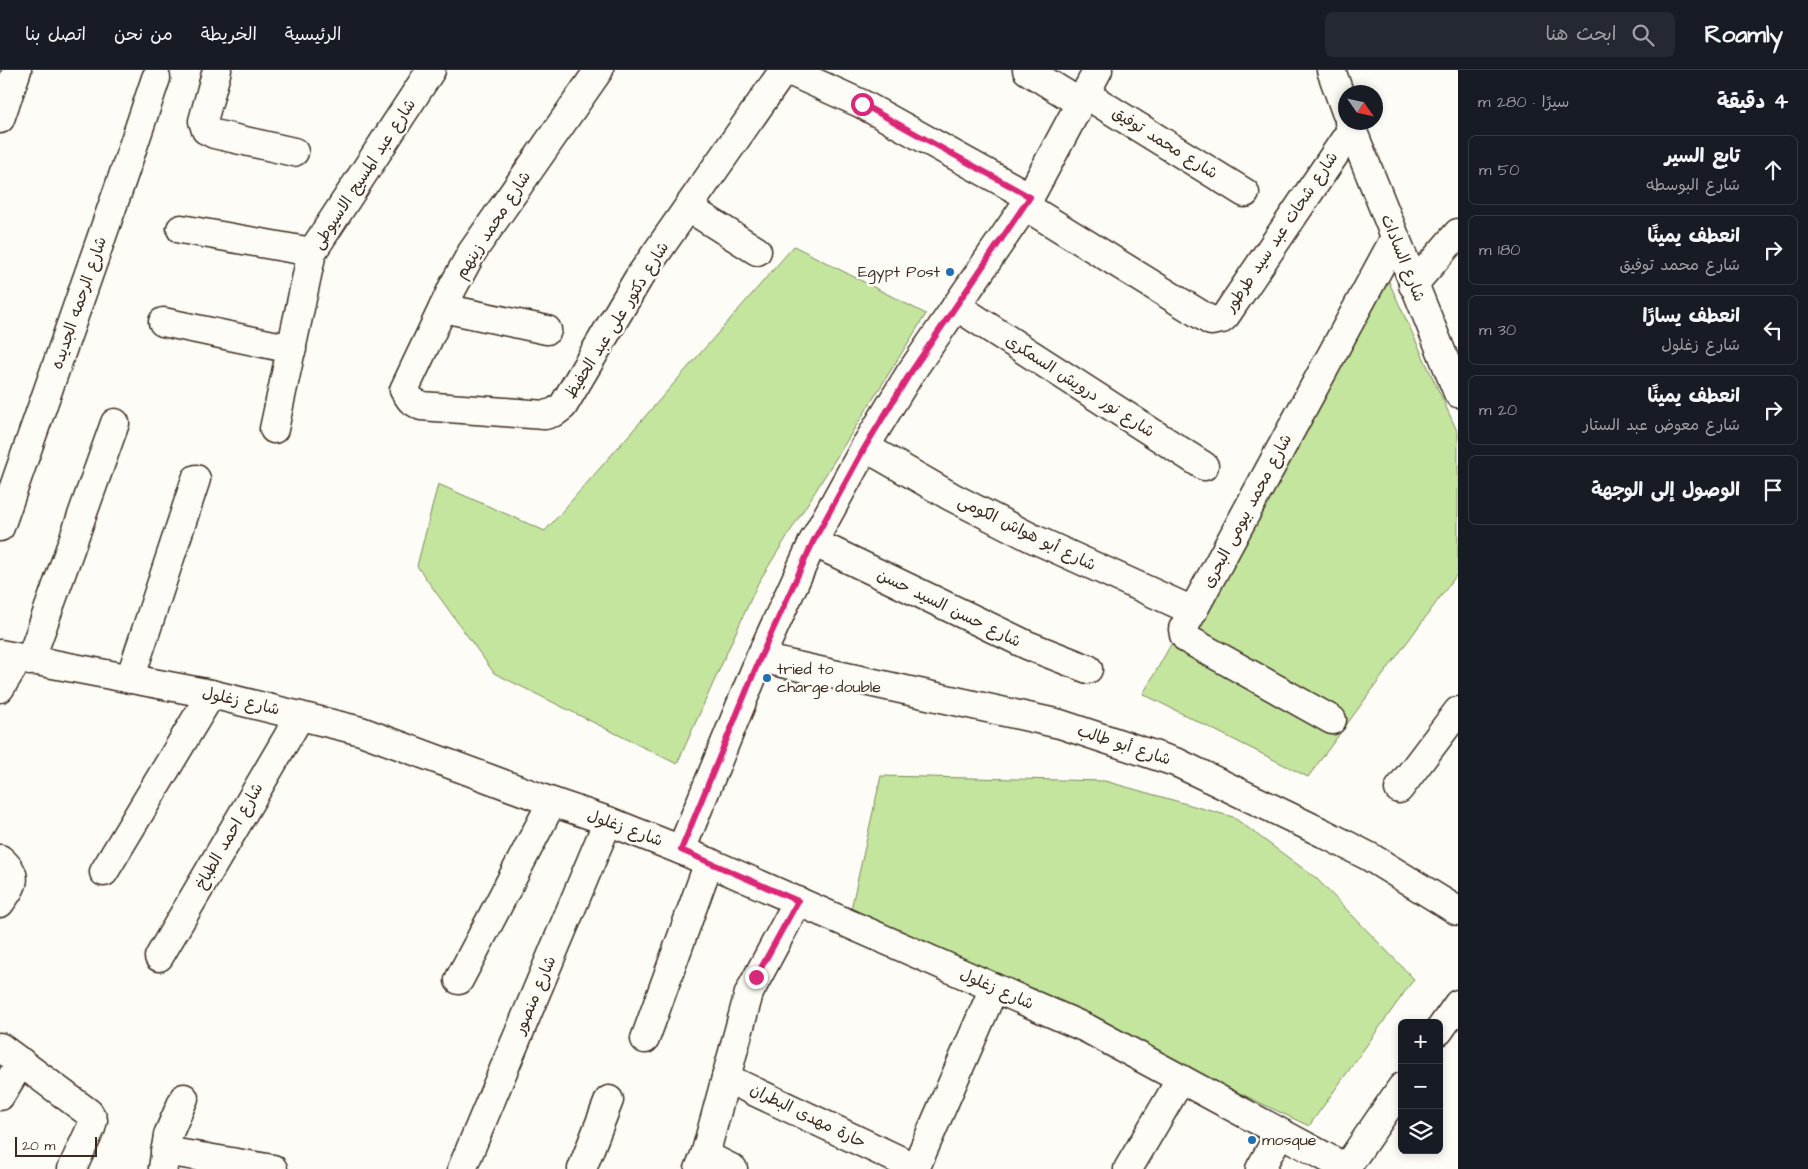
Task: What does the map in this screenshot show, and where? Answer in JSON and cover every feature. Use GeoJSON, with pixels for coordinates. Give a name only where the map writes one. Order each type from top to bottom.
{"type":"FeatureCollection","features":[{"type":"Feature","properties":{"kind":"street"},"geometry":{"type":"LineString","coordinates":[[0,119],[17,70]]}},
{"type":"Feature","properties":{"kind":"street"},"geometry":{"type":"LineString","coordinates":[[217,70],[203,121],[206,130],[214,134],[294,152]]}},
{"type":"Feature","properties":{"kind":"street","name":"شارع عبد المسيح الاسيوطى"},"geometry":{"type":"LineString","coordinates":[[274,429],[312,252],[432,70]]}},
{"type":"Feature","properties":{"kind":"street","name":"شارع محمد زينهم"},"geometry":{"type":"LineString","coordinates":[[404,390],[472,252],[599,70]]}},
{"type":"Feature","properties":{"kind":"street","name":"شارع محمد توفيق"},"geometry":{"type":"LineString","coordinates":[[1027,70],[1082,98],[1245,192]]}},
{"type":"Feature","properties":{"kind":"street"},"geometry":{"type":"LineString","coordinates":[[681,850],[760,658],[813,542],[865,447],[909,375],[1027,202],[1098,70]]}},
{"type":"Feature","properties":{"kind":"street","name":"شارع السادات"},"geometry":{"type":"LineString","coordinates":[[1331,70],[1338,90]]}},
{"type":"Feature","properties":{"kind":"street"},"geometry":{"type":"LineString","coordinates":[[791,71],[862,104],[1027,202]]}},
{"type":"Feature","properties":{"kind":"street","name":"شارع دكتور على عبد الحفيظ"},"geometry":{"type":"LineString","coordinates":[[404,390],[411,400],[421,406],[545,415],[555,412],[563,406],[638,279],[791,71]]}},
{"type":"Feature","properties":{"kind":"street","name":"شارع الرحمه الجديده"},"geometry":{"type":"LineString","coordinates":[[0,527],[156,78]]}},
{"type":"Feature","properties":{"kind":"street","name":"شارع شحات عبد سيد طرطور"},"geometry":{"type":"LineString","coordinates":[[1027,202],[1211,320],[1216,321],[1226,315],[1343,130]]}},
{"type":"Feature","properties":{"kind":"street","name":"شارع السادات"},"geometry":{"type":"LineString","coordinates":[[1353,130],[1458,393]]}},
{"type":"Feature","properties":{"kind":"street"},"geometry":{"type":"LineString","coordinates":[[689,208],[757,251]]}},
{"type":"Feature","properties":{"kind":"street"},"geometry":{"type":"LineString","coordinates":[[180,229],[312,252]]}},
{"type":"Feature","properties":{"kind":"street"},"geometry":{"type":"LineString","coordinates":[[1414,285],[1458,233]]}},
{"type":"Feature","properties":{"kind":"street","name":"شارع محمد بيومى البحرى"},"geometry":{"type":"LineString","coordinates":[[1332,720],[1187,639],[1183,629],[1395,238]]}},
{"type":"Feature","properties":{"kind":"street","name":"شارع نور درويش السمكرى"},"geometry":{"type":"LineString","coordinates":[[956,306],[1204,466]]}},
{"type":"Feature","properties":{"kind":"street"},"geometry":{"type":"LineString","coordinates":[[443,308],[547,330]]}},
{"type":"Feature","properties":{"kind":"street"},"geometry":{"type":"LineString","coordinates":[[163,322],[292,349]]}},
{"type":"Feature","properties":{"kind":"street"},"geometry":{"type":"LineString","coordinates":[[0,688],[16,658],[114,423]]}},
{"type":"Feature","properties":{"kind":"street","name":"شارع أبو هواش الكومى"},"geometry":{"type":"LineString","coordinates":[[865,447],[952,497],[1032,538],[1193,610]]}},
{"type":"Feature","properties":{"kind":"street"},"geometry":{"type":"LineString","coordinates":[[130,678],[196,479]]}},
{"type":"Feature","properties":{"kind":"street","name":"شارع حسن السيد حسن"},"geometry":{"type":"LineString","coordinates":[[813,542],[1027,645],[1088,669]]}},
{"type":"Feature","properties":{"kind":"street","name":"شارع زغلول"},"geometry":{"type":"LineString","coordinates":[[16,658],[211,694],[362,731],[608,821],[709,862],[1088,1029],[1347,1168]]}},
{"type":"Feature","properties":{"kind":"street","name":"شارع أبو طالب"},"geometry":{"type":"LineString","coordinates":[[760,658],[1060,724],[1178,763],[1370,857],[1458,911]]}},
{"type":"Feature","properties":{"kind":"street"},"geometry":{"type":"LineString","coordinates":[[104,872],[211,694]]}},
{"type":"Feature","properties":{"kind":"street"},"geometry":{"type":"LineString","coordinates":[[1398,789],[1458,711]]}},
{"type":"Feature","properties":{"kind":"street","name":"شارع احمد الطباخ"},"geometry":{"type":"LineString","coordinates":[[159,957],[300,716]]}},
{"type":"Feature","properties":{"kind":"street"},"geometry":{"type":"LineString","coordinates":[[459,980],[552,802]]}},
{"type":"Feature","properties":{"kind":"street","name":"شارع منصور"},"geometry":{"type":"LineString","coordinates":[[462,1169],[608,821]]}},
{"type":"Feature","properties":{"kind":"street"},"geometry":{"type":"LineString","coordinates":[[0,859],[13,872],[14,882],[0,903]]}},
{"type":"Feature","properties":{"kind":"street"},"geometry":{"type":"LineString","coordinates":[[645,1039],[709,862]]}},
{"type":"Feature","properties":{"kind":"street"},"geometry":{"type":"LineString","coordinates":[[732,1169],[702,1162],[749,993],[798,901]]}},
{"type":"Feature","properties":{"kind":"street"},"geometry":{"type":"LineString","coordinates":[[916,1168],[994,988]]}},
{"type":"Feature","properties":{"kind":"street"},"geometry":{"type":"LineString","coordinates":[[1443,1025],[1458,1004]]}},
{"type":"Feature","properties":{"kind":"street"},"geometry":{"type":"LineString","coordinates":[[0,1096],[10,1054],[90,1113],[93,1120],[91,1128],[72,1169]]}},
{"type":"Feature","properties":{"kind":"street","name":"حارة مهدى البطران"},"geometry":{"type":"LineString","coordinates":[[726,1078],[916,1168]]}},
{"type":"Feature","properties":{"kind":"street"},"geometry":{"type":"LineString","coordinates":[[1128,1169],[1180,1079]]}},
{"type":"Feature","properties":{"kind":"street"},"geometry":{"type":"LineString","coordinates":[[1347,1168],[1398,1092]]}},
{"type":"Feature","properties":{"kind":"street"},"geometry":{"type":"LineString","coordinates":[[184,1098],[168,1136],[164,1160],[272,1169]]}},
{"type":"Feature","properties":{"kind":"street"},"geometry":{"type":"LineString","coordinates":[[590,1167],[608,1100]]}},
{"type":"Feature","properties":{"kind":"street"},"geometry":{"type":"LineString","coordinates":[[1260,1169],[1280,1133]]}},
{"type":"Feature","properties":{"kind":"green space"},"geometry":{"type":"Polygon","coordinates":[[[794,246],[926,314],[758,583],[677,764],[494,673],[417,566],[438,484],[545,531],[794,246]]]}},
{"type":"Feature","properties":{"kind":"green space"},"geometry":{"type":"Polygon","coordinates":[[[1383,269],[1458,433],[1458,573],[1308,777],[1143,694],[1383,269]]]}},
{"type":"Feature","properties":{"kind":"green space"},"geometry":{"type":"Polygon","coordinates":[[[881,776],[1105,781],[1233,817],[1316,878],[1414,979],[1309,1126],[851,909],[881,776]]]}},
{"type":"Feature","properties":{"kind":"place","name":"Egypt Post"},"geometry":{"type":"Point","coordinates":[950,272]}},
{"type":"Feature","properties":{"kind":"place","name":"tried to charge double"},"geometry":{"type":"Point","coordinates":[767,678]}},
{"type":"Feature","properties":{"kind":"place","name":"mosque"},"geometry":{"type":"Point","coordinates":[1252,1140]}},
{"type":"Feature","properties":{"kind":"route"},"geometry":{"type":"LineString","coordinates":[[756,977],[798,901],[681,850],[760,658],[813,542],[865,447],[909,375],[1030,197],[862,104]]}}]}
